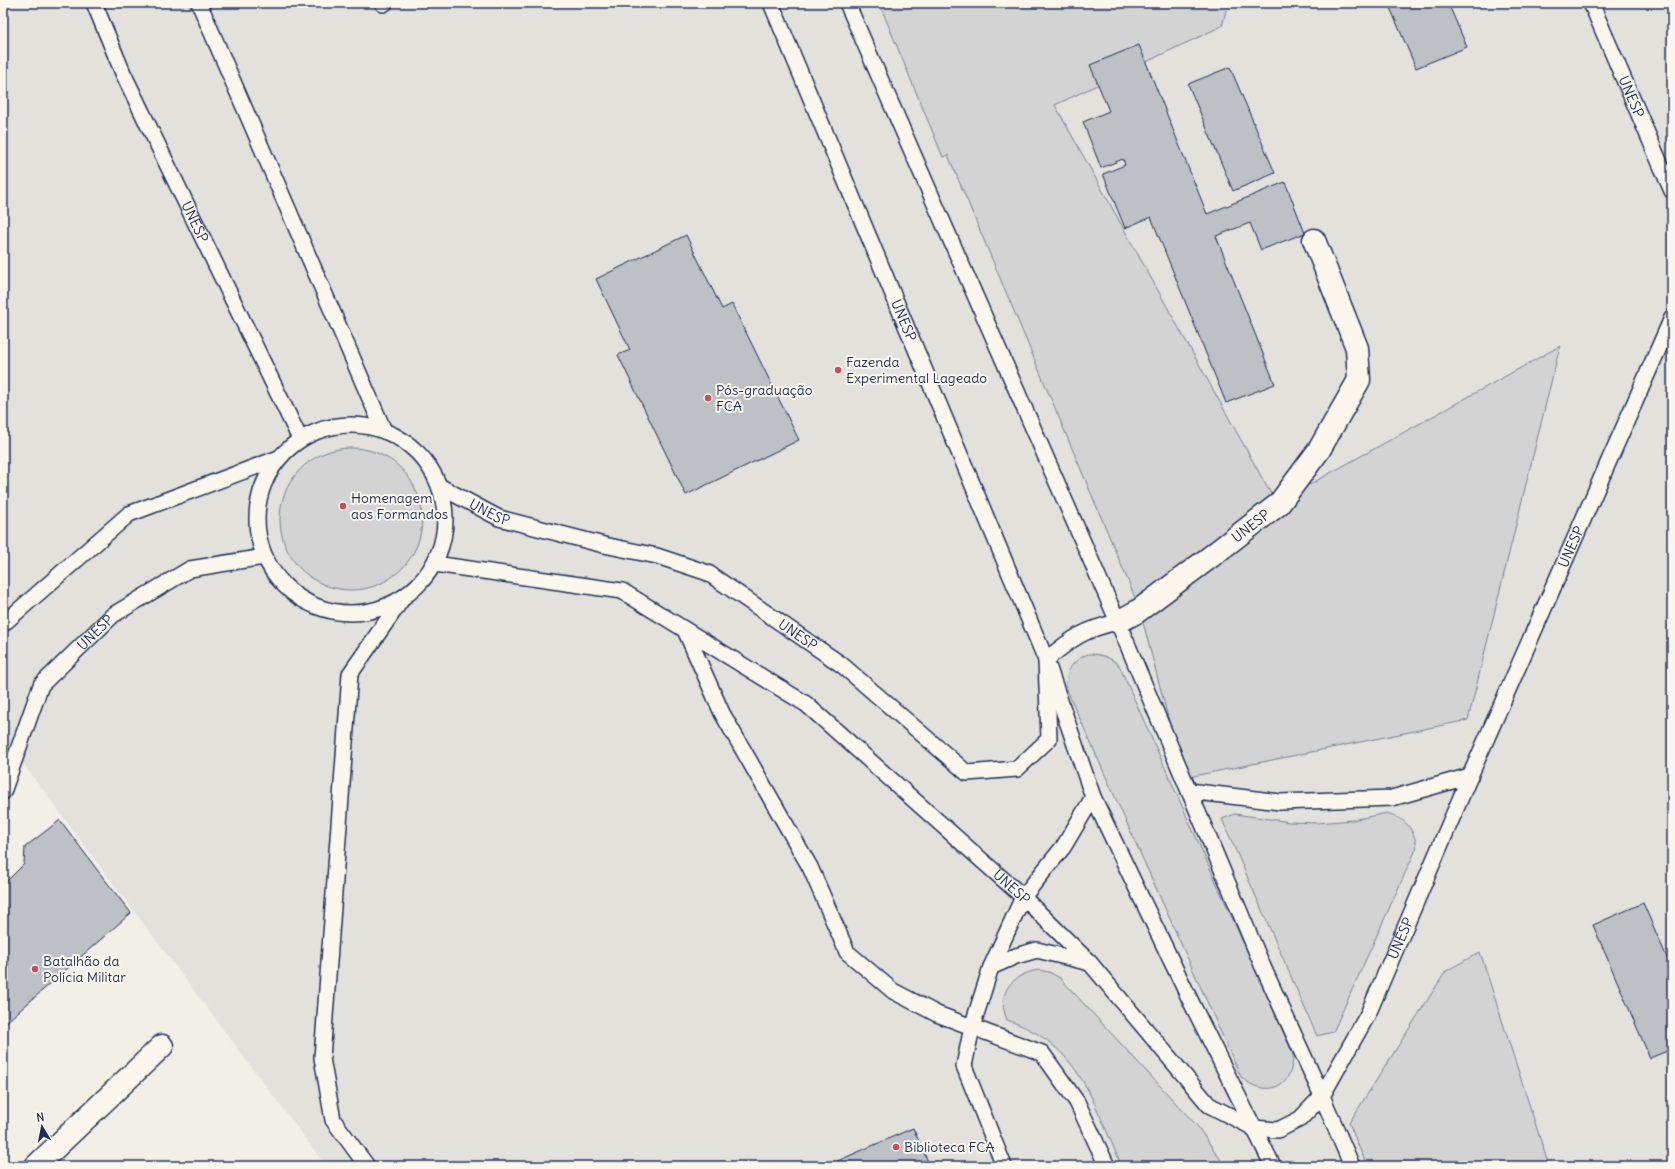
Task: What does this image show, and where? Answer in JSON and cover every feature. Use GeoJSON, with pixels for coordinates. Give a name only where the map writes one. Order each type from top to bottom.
{"type":"FeatureCollection","features":[{"type":"Feature","properties":{"kind":"street","name":"UNESP"},"geometry":{"type":"LineString","coordinates":[[1118,622],[1138,611],[1279,504],[1319,450],[1359,380],[1357,348],[1314,240]]}},
{"type":"Feature","properties":{"kind":"street"},"geometry":{"type":"LineString","coordinates":[[36,1166],[162,1046]]}},
{"type":"Feature","properties":{"kind":"lane","name":"UNESP"},"geometry":{"type":"LineString","coordinates":[[94,3],[123,73],[300,440]]}},
{"type":"Feature","properties":{"kind":"lane"},"geometry":{"type":"LineString","coordinates":[[199,3],[384,431]]}},
{"type":"Feature","properties":{"kind":"lane","name":"UNESP"},"geometry":{"type":"LineString","coordinates":[[771,3],[1046,660],[1093,797],[1273,1166]]}},
{"type":"Feature","properties":{"kind":"lane"},"geometry":{"type":"LineString","coordinates":[[847,3],[1118,622],[1263,967],[1352,1166]]}},
{"type":"Feature","properties":{"kind":"lane","name":"UNESP"},"geometry":{"type":"LineString","coordinates":[[1591,3],[1672,191]]}},
{"type":"Feature","properties":{"kind":"lane","name":"UNESP"},"geometry":{"type":"LineString","coordinates":[[435,564],[622,591],[806,704],[1023,897],[1090,963],[1209,1104],[1254,1128],[1278,1130],[1300,1119],[1322,1096],[1368,1014],[1470,776],[1672,318]]}},
{"type":"Feature","properties":{"kind":"lane"},"geometry":{"type":"LineString","coordinates":[[356,425],[384,431],[408,444],[428,463],[440,487],[446,514],[443,541],[435,564],[421,584],[402,599],[379,610],[353,614],[328,611],[304,601],[280,582],[264,557],[257,532],[257,506],[265,481],[279,458],[300,440],[327,428],[356,425]]}},
{"type":"Feature","properties":{"kind":"lane"},"geometry":{"type":"LineString","coordinates":[[3,624],[129,514],[279,458]]}},
{"type":"Feature","properties":{"kind":"lane","name":"UNESP"},"geometry":{"type":"LineString","coordinates":[[440,487],[499,518],[604,545],[657,556],[708,573],[842,665],[967,773],[1017,769],[1049,739],[1046,660]]}},
{"type":"Feature","properties":{"kind":"lane","name":"UNESP"},"geometry":{"type":"LineString","coordinates":[[3,792],[41,685],[113,615],[190,569],[264,557]]}},
{"type":"Feature","properties":{"kind":"lane"},"geometry":{"type":"LineString","coordinates":[[367,1166],[333,1120],[322,1058],[350,674],[402,599]]}},
{"type":"Feature","properties":{"kind":"lane","name":"UNESP"},"geometry":{"type":"LineString","coordinates":[[1046,660],[1071,639],[1095,627],[1118,622]]}},
{"type":"Feature","properties":{"kind":"lane"},"geometry":{"type":"LineString","coordinates":[[685,630],[722,713],[810,867],[847,952],[893,991],[937,1014],[1042,1053],[1077,1102],[1107,1166]]}},
{"type":"Feature","properties":{"kind":"lane"},"geometry":{"type":"LineString","coordinates":[[1190,791],[1280,802],[1392,798],[1470,776]]}},
{"type":"Feature","properties":{"kind":"lane"},"geometry":{"type":"LineString","coordinates":[[1004,1166],[964,1066],[972,1027],[991,967],[1023,897],[1064,846],[1093,797]]}},
{"type":"Feature","properties":{"kind":"lane"},"geometry":{"type":"LineString","coordinates":[[991,967],[1016,956],[1037,950],[1090,963]]}},
{"type":"Feature","properties":{"kind":"shaded area","name":"Fazenda Experimental Lageado"},"geometry":{"type":"Polygon","coordinates":[[[3,3],[1672,3],[1672,1166],[326,1166],[3,737],[3,3]]]}},
{"type":"Feature","properties":{"kind":"shaded area"},"geometry":{"type":"Polygon","coordinates":[[[879,3],[1228,3],[1222,26],[1055,105],[1276,503],[1560,346],[1468,720],[1184,778],[1139,607],[948,155],[943,157],[879,3]]]}},
{"type":"Feature","properties":{"kind":"shaded area"},"geometry":{"type":"Polygon","coordinates":[[[344,448],[358,448],[372,451],[390,460],[406,474],[419,498],[422,519],[419,540],[406,564],[396,574],[372,587],[358,590],[344,590],[330,587],[312,578],[296,564],[283,540],[280,526],[280,512],[283,498],[292,480],[306,464],[330,451],[344,448]]]}},
{"type":"Feature","properties":{"kind":"shaded area"},"geometry":{"type":"Polygon","coordinates":[[[1088,654],[1105,656],[1119,665],[1293,1054],[1292,1066],[1289,1075],[1283,1082],[1276,1086],[1268,1088],[1259,1087],[1250,1084],[1241,1077],[1066,688],[1067,676],[1071,667],[1074,663],[1088,654]]]}},
{"type":"Feature","properties":{"kind":"shaded area"},"geometry":{"type":"Polygon","coordinates":[[[1387,813],[1399,818],[1408,825],[1414,835],[1417,847],[1333,1032],[1317,1036],[1222,819],[1235,814],[1290,822],[1318,823],[1352,820],[1387,813]]]}},
{"type":"Feature","properties":{"kind":"shaded area"},"geometry":{"type":"Polygon","coordinates":[[[1480,952],[1549,1166],[1367,1166],[1349,1123],[1446,971],[1480,952]]]}},
{"type":"Feature","properties":{"kind":"shaded area"},"geometry":{"type":"Polygon","coordinates":[[[1038,970],[1049,972],[1060,978],[1198,1127],[1225,1166],[1122,1166],[1092,1098],[1081,1078],[1068,1060],[1052,1044],[1032,1031],[1007,1020],[1003,1002],[1008,987],[1020,976],[1028,972],[1038,970]]]}},
{"type":"Feature","properties":{"kind":"building"},"geometry":{"type":"Polygon","coordinates":[[[1388,3],[1448,3],[1467,47],[1416,68],[1388,3]]]}},
{"type":"Feature","properties":{"kind":"building"},"geometry":{"type":"Polygon","coordinates":[[[1139,45],[1207,214],[1285,182],[1305,233],[1261,250],[1250,223],[1216,236],[1275,384],[1226,403],[1151,217],[1125,228],[1103,174],[1125,165],[1123,159],[1101,168],[1083,122],[1109,111],[1090,65],[1139,45]]]}},
{"type":"Feature","properties":{"kind":"building"},"geometry":{"type":"Polygon","coordinates":[[[1230,67],[1275,173],[1233,191],[1188,84],[1230,67]]]}},
{"type":"Feature","properties":{"kind":"building","name":"Pós-graduação FCA"},"geometry":{"type":"Polygon","coordinates":[[[686,235],[722,309],[732,304],[799,440],[686,495],[618,355],[630,350],[596,279],[686,235]]]}},
{"type":"Feature","properties":{"kind":"building","name":"Batalhão da Polícia Militar"},"geometry":{"type":"Polygon","coordinates":[[[60,820],[131,913],[3,1025],[3,885],[24,864],[25,847],[60,820]]]}},
{"type":"Feature","properties":{"kind":"building"},"geometry":{"type":"Polygon","coordinates":[[[1643,903],[1672,969],[1672,1049],[1650,1058],[1593,925],[1643,903]]]}},
{"type":"Feature","properties":{"kind":"building","name":"Biblioteca FCA"},"geometry":{"type":"Polygon","coordinates":[[[913,1128],[930,1166],[826,1166],[913,1128]]]}},
{"type":"Feature","properties":{"kind":"place","name":"Fazenda Experimental Lageado"},"geometry":{"type":"Point","coordinates":[838,370]}},
{"type":"Feature","properties":{"kind":"place","name":"Pós-graduação FCA"},"geometry":{"type":"Point","coordinates":[708,398]}},
{"type":"Feature","properties":{"kind":"place","name":"Homenagem aos Formandos"},"geometry":{"type":"Point","coordinates":[343,506]}},
{"type":"Feature","properties":{"kind":"place","name":"Batalhão da Polícia Militar"},"geometry":{"type":"Point","coordinates":[35,969]}},
{"type":"Feature","properties":{"kind":"place","name":"Biblioteca FCA"},"geometry":{"type":"Point","coordinates":[896,1147]}}]}
